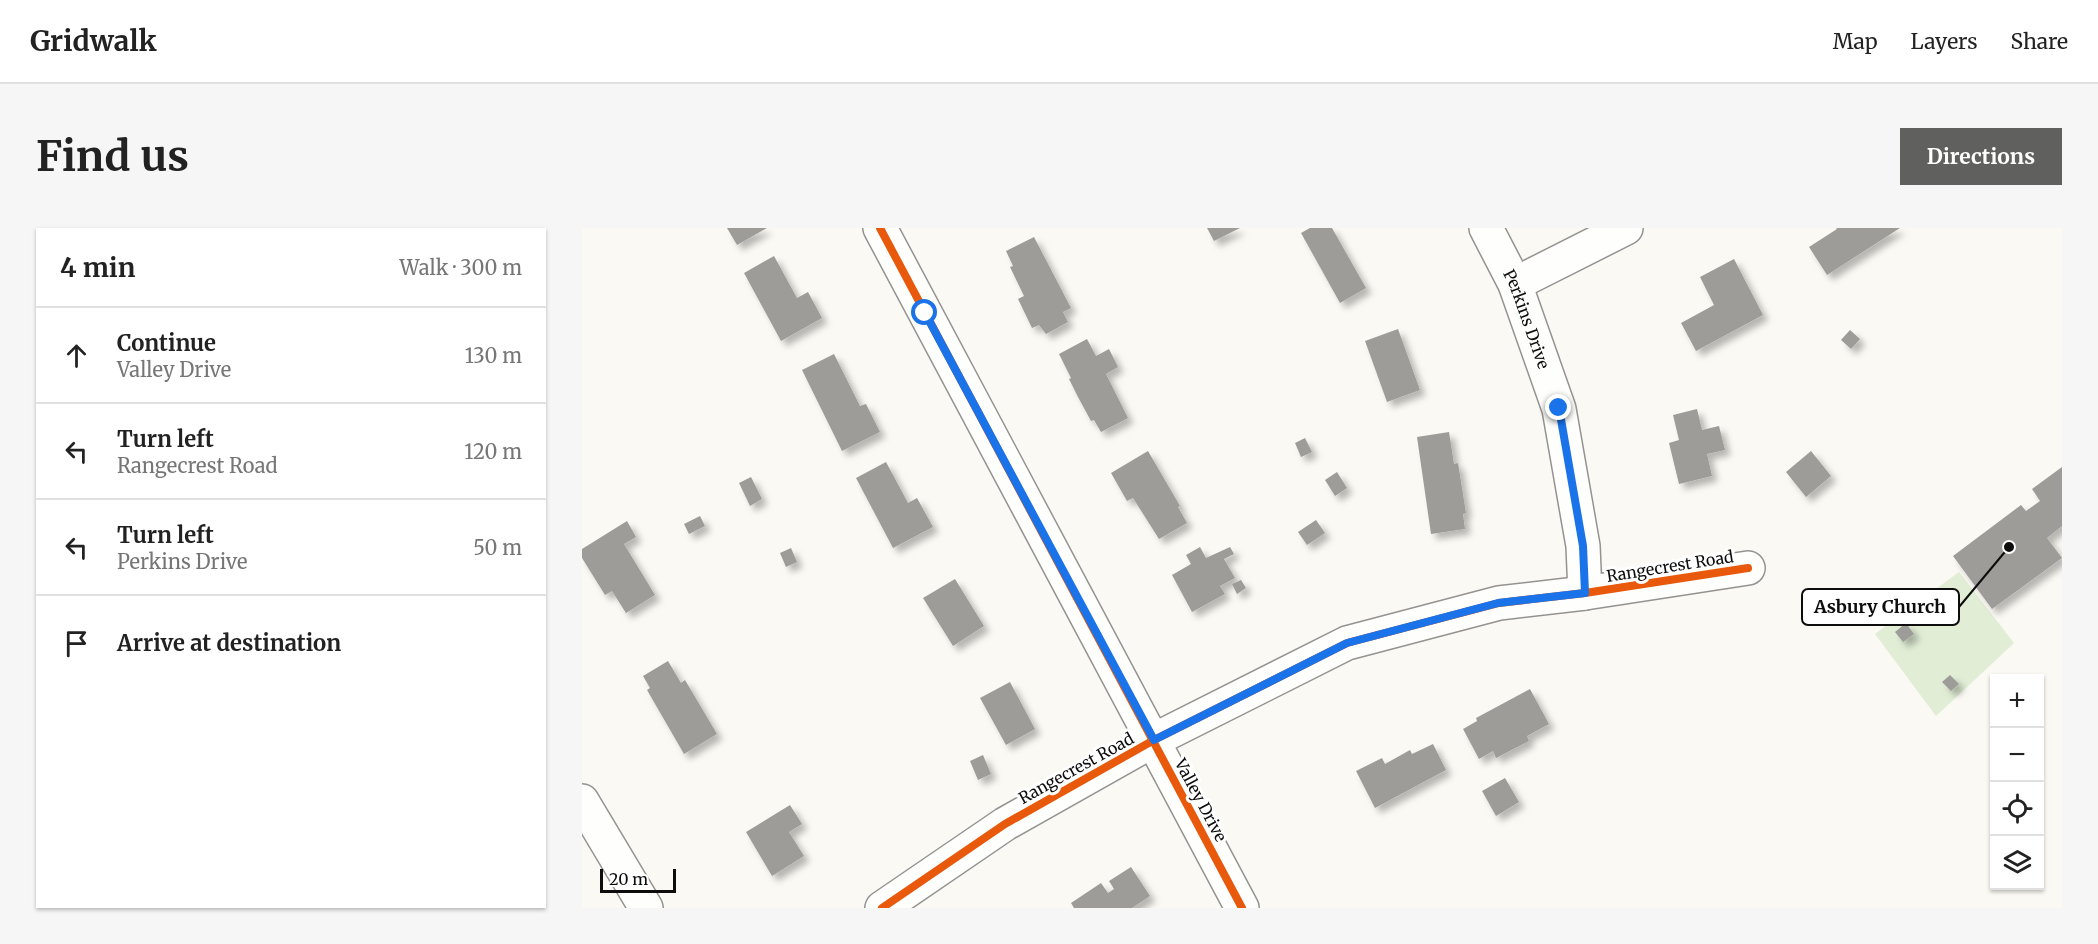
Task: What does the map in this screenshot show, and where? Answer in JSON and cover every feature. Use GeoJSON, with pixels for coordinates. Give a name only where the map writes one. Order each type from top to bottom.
{"type":"FeatureCollection","features":[{"type":"Feature","properties":{"kind":"street","name":"Valley Drive"},"geometry":{"type":"LineString","coordinates":[[879,228],[1242,908]]}},
{"type":"Feature","properties":{"kind":"street","name":"Perkins Drive"},"geometry":{"type":"LineString","coordinates":[[1486,228],[1515,284],[1559,408],[1583,546],[1585,593]]}},
{"type":"Feature","properties":{"kind":"street"},"geometry":{"type":"LineString","coordinates":[[1515,284],[1626,228]]}},
{"type":"Feature","properties":{"kind":"street","name":"Rangecrest Road"},"geometry":{"type":"LineString","coordinates":[[882,908],[1005,824],[1154,740],[1347,643],[1498,603],[1585,593],[1748,568]]}},
{"type":"Feature","properties":{"kind":"street"},"geometry":{"type":"LineString","coordinates":[[582,801],[646,908]]}},
{"type":"Feature","properties":{"kind":"green space"},"geometry":{"type":"Polygon","coordinates":[[[1959,572],[2014,643],[1936,716],[1875,634],[1959,572]]]}},
{"type":"Feature","properties":{"kind":"building"},"geometry":{"type":"Polygon","coordinates":[[[727,228],[767,228],[737,245],[727,228]]]}},
{"type":"Feature","properties":{"kind":"building"},"geometry":{"type":"Polygon","coordinates":[[[1207,228],[1240,228],[1214,241],[1207,228]]]}},
{"type":"Feature","properties":{"kind":"building"},"geometry":{"type":"Polygon","coordinates":[[[1310,228],[1332,228],[1366,288],[1340,303],[1301,233],[1310,228]]]}},
{"type":"Feature","properties":{"kind":"building"},"geometry":{"type":"Polygon","coordinates":[[[1836,228],[1900,228],[1827,275],[1809,247],[1836,228]]]}},
{"type":"Feature","properties":{"kind":"building"},"geometry":{"type":"Polygon","coordinates":[[[1034,237],[1071,308],[1063,312],[1068,322],[1046,334],[1039,325],[1032,328],[1018,299],[1024,296],[1010,267],[1013,266],[1006,251],[1034,237]]]}},
{"type":"Feature","properties":{"kind":"building"},"geometry":{"type":"Polygon","coordinates":[[[774,256],[797,298],[808,292],[822,318],[781,341],[744,273],[774,256]]]}},
{"type":"Feature","properties":{"kind":"building"},"geometry":{"type":"Polygon","coordinates":[[[1734,259],[1763,315],[1696,351],[1681,323],[1714,305],[1700,277],[1734,259]]]}},
{"type":"Feature","properties":{"kind":"building"},"geometry":{"type":"Polygon","coordinates":[[[1398,329],[1420,390],[1387,402],[1365,341],[1398,329]]]}},
{"type":"Feature","properties":{"kind":"building"},"geometry":{"type":"Polygon","coordinates":[[[1850,330],[1860,339],[1851,349],[1841,340],[1850,330]]]}},
{"type":"Feature","properties":{"kind":"building"},"geometry":{"type":"Polygon","coordinates":[[[1087,339],[1096,356],[1109,349],[1118,367],[1106,374],[1128,418],[1101,432],[1094,420],[1091,421],[1078,397],[1059,354],[1087,339]]]}},
{"type":"Feature","properties":{"kind":"building"},"geometry":{"type":"Polygon","coordinates":[[[834,354],[860,406],[866,404],[880,432],[842,451],[802,370],[834,354]]]}},
{"type":"Feature","properties":{"kind":"building"},"geometry":{"type":"Polygon","coordinates":[[[1697,409],[1702,430],[1719,426],[1725,450],[1707,454],[1712,476],[1679,484],[1669,443],[1679,440],[1673,415],[1697,409]]]}},
{"type":"Feature","properties":{"kind":"building"},"geometry":{"type":"Polygon","coordinates":[[[1449,432],[1454,464],[1458,463],[1466,513],[1463,514],[1465,529],[1431,534],[1417,437],[1449,432]]]}},
{"type":"Feature","properties":{"kind":"building"},"geometry":{"type":"Polygon","coordinates":[[[1305,438],[1312,452],[1301,457],[1295,443],[1305,438]]]}},
{"type":"Feature","properties":{"kind":"building"},"geometry":{"type":"Polygon","coordinates":[[[1148,451],[1180,506],[1178,507],[1187,523],[1159,539],[1133,498],[1127,501],[1111,473],[1148,451]]]}},
{"type":"Feature","properties":{"kind":"building"},"geometry":{"type":"Polygon","coordinates":[[[1811,451],[1831,476],[1806,497],[1786,472],[1811,451]]]}},
{"type":"Feature","properties":{"kind":"building"},"geometry":{"type":"Polygon","coordinates":[[[886,462],[908,503],[917,498],[933,527],[893,548],[856,478],[886,462]]]}},
{"type":"Feature","properties":{"kind":"building"},"geometry":{"type":"Polygon","coordinates":[[[2062,467],[2062,526],[2047,538],[2062,558],[1992,609],[1953,556],[2021,505],[2026,511],[2040,501],[2032,489],[2062,467]]]}},
{"type":"Feature","properties":{"kind":"building"},"geometry":{"type":"Polygon","coordinates":[[[1337,472],[1347,488],[1335,496],[1325,480],[1337,472]]]}},
{"type":"Feature","properties":{"kind":"building"},"geometry":{"type":"Polygon","coordinates":[[[751,477],[762,499],[750,506],[739,483],[751,477]]]}},
{"type":"Feature","properties":{"kind":"building"},"geometry":{"type":"Polygon","coordinates":[[[700,516],[705,526],[689,534],[684,524],[700,516]]]}},
{"type":"Feature","properties":{"kind":"building"},"geometry":{"type":"Polygon","coordinates":[[[1316,520],[1325,533],[1307,545],[1298,532],[1316,520]]]}},
{"type":"Feature","properties":{"kind":"building"},"geometry":{"type":"Polygon","coordinates":[[[627,521],[636,537],[624,544],[655,595],[626,613],[612,591],[605,595],[582,558],[582,549],[627,521]]]}},
{"type":"Feature","properties":{"kind":"building"},"geometry":{"type":"Polygon","coordinates":[[[1200,547],[1206,558],[1230,547],[1234,554],[1224,559],[1235,578],[1220,586],[1225,594],[1192,612],[1172,575],[1191,564],[1186,555],[1200,547]]]}},
{"type":"Feature","properties":{"kind":"building"},"geometry":{"type":"Polygon","coordinates":[[[791,548],[797,562],[786,567],[780,553],[791,548]]]}},
{"type":"Feature","properties":{"kind":"building"},"geometry":{"type":"Polygon","coordinates":[[[955,579],[984,626],[953,646],[923,598],[955,579]]]}},
{"type":"Feature","properties":{"kind":"building"},"geometry":{"type":"Polygon","coordinates":[[[1241,580],[1246,588],[1237,594],[1232,584],[1241,580]]]}},
{"type":"Feature","properties":{"kind":"building"},"geometry":{"type":"Polygon","coordinates":[[[1906,623],[1914,634],[1903,642],[1895,632],[1906,623]]]}},
{"type":"Feature","properties":{"kind":"building"},"geometry":{"type":"Polygon","coordinates":[[[668,661],[681,683],[685,680],[717,734],[684,754],[647,690],[650,688],[643,676],[668,661]]]}},
{"type":"Feature","properties":{"kind":"building"},"geometry":{"type":"Polygon","coordinates":[[[1950,675],[1959,684],[1951,691],[1942,682],[1950,675]]]}},
{"type":"Feature","properties":{"kind":"building"},"geometry":{"type":"Polygon","coordinates":[[[1010,682],[1035,729],[1006,745],[980,698],[1010,682]]]}},
{"type":"Feature","properties":{"kind":"building"},"geometry":{"type":"Polygon","coordinates":[[[1530,689],[1549,724],[1527,736],[1529,741],[1496,758],[1493,751],[1479,759],[1463,729],[1477,721],[1476,718],[1530,689]]]}},
{"type":"Feature","properties":{"kind":"building"},"geometry":{"type":"Polygon","coordinates":[[[1433,744],[1446,770],[1375,808],[1356,771],[1382,758],[1385,764],[1410,750],[1412,754],[1433,744]]]}},
{"type":"Feature","properties":{"kind":"building"},"geometry":{"type":"Polygon","coordinates":[[[983,755],[991,774],[978,780],[970,761],[983,755]]]}},
{"type":"Feature","properties":{"kind":"building"},"geometry":{"type":"Polygon","coordinates":[[[1505,778],[1519,802],[1496,816],[1482,791],[1505,778]]]}},
{"type":"Feature","properties":{"kind":"building"},"geometry":{"type":"Polygon","coordinates":[[[790,805],[802,824],[789,832],[804,856],[772,876],[746,832],[790,805]]]}},
{"type":"Feature","properties":{"kind":"building"},"geometry":{"type":"Polygon","coordinates":[[[1131,867],[1150,896],[1132,908],[1074,908],[1071,903],[1101,883],[1108,893],[1114,889],[1109,881],[1131,867]]]}},
{"type":"Feature","properties":{"kind":"cycle path"},"geometry":{"type":"LineString","coordinates":[[880,228],[1242,908]]}},
{"type":"Feature","properties":{"kind":"cycle path"},"geometry":{"type":"LineString","coordinates":[[882,908],[1005,824],[1154,740],[1347,643],[1499,603],[1585,593],[1748,568]]}},
{"type":"Feature","properties":{"kind":"place","name":"Asbury Church"},"geometry":{"type":"Point","coordinates":[2009,547]}},
{"type":"Feature","properties":{"kind":"route"},"geometry":{"type":"LineString","coordinates":[[925,313],[1154,740],[1347,643],[1498,603],[1585,593],[1583,546],[1559,408]]}}]}
